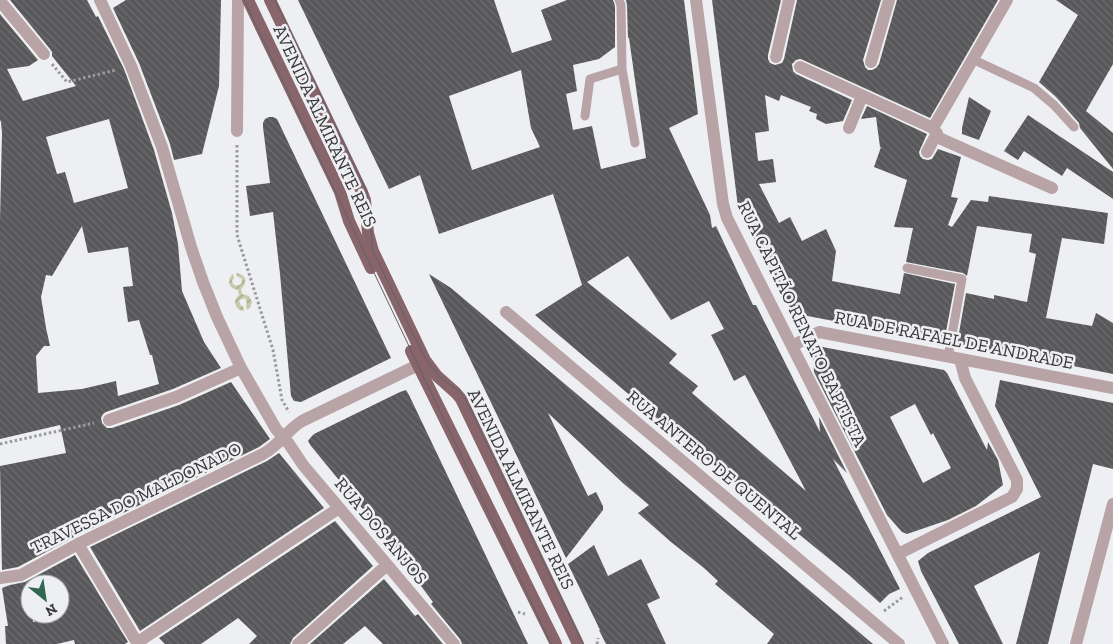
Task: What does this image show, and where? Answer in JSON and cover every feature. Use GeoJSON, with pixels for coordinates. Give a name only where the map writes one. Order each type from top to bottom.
{"type":"FeatureCollection","features":[{"type":"Feature","properties":{"kind":"main road","name":"AVENIDA ALMIRANTE REIS"},"geometry":{"type":"LineString","coordinates":[[248,0],[340,192],[349,221],[556,644]]}},
{"type":"Feature","properties":{"kind":"main road","name":"AVENIDA ALMIRANTE REIS"},"geometry":{"type":"LineString","coordinates":[[270,0],[362,192],[365,200],[368,233],[373,251],[421,352],[437,376],[461,399],[578,644]]}},
{"type":"Feature","properties":{"kind":"street"},"geometry":{"type":"LineString","coordinates":[[0,0],[44,54]]}},
{"type":"Feature","properties":{"kind":"street","name":"RUA DOS ANJOS"},"geometry":{"type":"LineString","coordinates":[[100,0],[131,66],[162,147],[190,247],[217,318],[241,368],[276,429],[303,465],[454,644]]}},
{"type":"Feature","properties":{"kind":"street"},"geometry":{"type":"LineString","coordinates":[[237,131],[238,0]]}},
{"type":"Feature","properties":{"kind":"street","name":"RUA CAPITÃO RENATO BAPTISTA"},"geometry":{"type":"LineString","coordinates":[[696,0],[723,204],[727,218],[943,644]]}},
{"type":"Feature","properties":{"kind":"street"},"geometry":{"type":"LineString","coordinates":[[776,57],[789,0]]}},
{"type":"Feature","properties":{"kind":"street"},"geometry":{"type":"LineString","coordinates":[[872,62],[889,0]]}},
{"type":"Feature","properties":{"kind":"street"},"geometry":{"type":"LineString","coordinates":[[927,152],[972,59],[1007,0]]}},
{"type":"Feature","properties":{"kind":"street"},"geometry":{"type":"LineString","coordinates":[[800,68],[1052,188]]}},
{"type":"Feature","properties":{"kind":"street"},"geometry":{"type":"LineString","coordinates":[[849,128],[862,96]]}},
{"type":"Feature","properties":{"kind":"street","name":"RUA ANTERO DE QUENTAL"},"geometry":{"type":"LineString","coordinates":[[506,312],[899,644]]}},
{"type":"Feature","properties":{"kind":"street","name":"RUA DE RAFAEL DE ANDRADE"},"geometry":{"type":"LineString","coordinates":[[792,346],[819,332],[1113,388]]}},
{"type":"Feature","properties":{"kind":"street"},"geometry":{"type":"LineString","coordinates":[[898,554],[1012,497],[1018,489],[1017,480],[954,358]]}},
{"type":"Feature","properties":{"kind":"street","name":"TRAVESSA DO MALDONADO"},"geometry":{"type":"LineString","coordinates":[[0,578],[21,575],[78,544],[269,451],[293,427],[302,421],[418,365]]}},
{"type":"Feature","properties":{"kind":"street"},"geometry":{"type":"LineString","coordinates":[[109,420],[176,397],[241,368]]}},
{"type":"Feature","properties":{"kind":"street"},"geometry":{"type":"LineString","coordinates":[[1076,644],[1113,504]]}},
{"type":"Feature","properties":{"kind":"street"},"geometry":{"type":"LineString","coordinates":[[78,544],[139,643],[339,508]]}},
{"type":"Feature","properties":{"kind":"street"},"geometry":{"type":"LineString","coordinates":[[298,644],[386,564]]}},
{"type":"Feature","properties":{"kind":"lane"},"geometry":{"type":"LineString","coordinates":[[619,0],[622,69],[635,143]]}},
{"type":"Feature","properties":{"kind":"lane"},"geometry":{"type":"LineString","coordinates":[[972,59],[1034,88],[1054,105],[1074,127]]}},
{"type":"Feature","properties":{"kind":"lane"},"geometry":{"type":"LineString","coordinates":[[585,116],[590,78],[622,69]]}},
{"type":"Feature","properties":{"kind":"lane"},"geometry":{"type":"LineString","coordinates":[[907,268],[962,279],[954,358]]}},
{"type":"Feature","properties":{"kind":"path"},"geometry":{"type":"LineString","coordinates":[[44,54],[68,82],[131,66]]}},
{"type":"Feature","properties":{"kind":"path"},"geometry":{"type":"LineString","coordinates":[[237,131],[237,236],[272,350],[282,400],[289,412]]}},
{"type":"Feature","properties":{"kind":"path"},"geometry":{"type":"LineString","coordinates":[[0,444],[109,420]]}},
{"type":"Feature","properties":{"kind":"path"},"geometry":{"type":"LineString","coordinates":[[882,613],[906,596]]}},
{"type":"Feature","properties":{"kind":"path"},"geometry":{"type":"LineString","coordinates":[[597,644],[598,638]]}},
{"type":"Feature","properties":{"kind":"green space"},"geometry":{"type":"Polygon","coordinates":[[[236,273],[244,278],[245,284],[241,289],[242,294],[249,296],[252,302],[247,310],[245,298],[239,300],[244,311],[236,306],[235,300],[239,295],[238,290],[232,288],[229,282],[233,274],[233,284],[237,286],[241,284],[242,279],[236,273]]]}},
{"type":"Feature","properties":{"kind":"building"},"geometry":{"type":"Polygon","coordinates":[[[10,0],[87,0],[96,17],[98,16],[124,69],[154,150],[172,213],[178,244],[182,291],[204,342],[221,368],[173,389],[106,412],[101,418],[102,423],[107,428],[112,428],[179,405],[231,382],[270,439],[259,447],[74,537],[18,567],[2,570],[0,466],[66,453],[60,425],[0,439],[2,133],[0,120],[0,14],[38,60],[29,66],[7,69],[23,101],[76,86],[52,56],[52,52],[10,0]],[[109,119],[46,137],[57,174],[65,172],[74,203],[128,188],[109,119]],[[82,226],[52,276],[46,275],[41,297],[50,346],[44,346],[36,356],[38,393],[82,389],[116,381],[118,396],[159,384],[152,355],[150,355],[139,320],[128,322],[123,287],[133,286],[128,247],[88,253],[82,226]]]}},
{"type":"Feature","properties":{"kind":"building"},"geometry":{"type":"Polygon","coordinates":[[[126,0],[221,0],[219,86],[202,154],[174,160],[170,144],[139,63],[113,8],[126,0]]]}},
{"type":"Feature","properties":{"kind":"building"},"geometry":{"type":"Polygon","coordinates":[[[298,0],[494,0],[512,53],[552,40],[541,10],[567,0],[613,0],[615,6],[615,47],[599,59],[573,65],[577,91],[566,94],[573,130],[592,126],[601,169],[646,158],[628,38],[626,0],[684,0],[698,114],[669,128],[710,215],[712,228],[716,226],[753,305],[756,305],[820,432],[819,417],[847,473],[833,459],[900,589],[889,594],[880,603],[849,575],[665,425],[535,315],[582,285],[553,194],[439,234],[420,175],[389,189],[298,0]],[[521,70],[449,96],[472,170],[540,147],[531,128],[521,70]],[[628,256],[587,282],[677,354],[669,363],[698,386],[692,393],[806,491],[745,375],[734,381],[711,335],[724,329],[709,301],[671,320],[628,256]]]}},
{"type":"Feature","properties":{"kind":"building"},"geometry":{"type":"Polygon","coordinates":[[[712,0],[781,0],[768,55],[770,63],[775,65],[782,63],[784,59],[797,0],[881,0],[863,60],[865,67],[868,70],[872,70],[879,64],[897,0],[998,0],[930,118],[800,59],[792,64],[793,71],[796,74],[852,100],[843,121],[826,124],[816,119],[817,114],[809,111],[811,107],[781,95],[779,101],[765,95],[769,131],[755,133],[758,161],[773,159],[776,182],[759,184],[779,223],[790,217],[802,241],[826,229],[836,251],[832,281],[900,294],[904,273],[955,284],[944,342],[797,314],[790,308],[738,207],[712,0]]]}},
{"type":"Feature","properties":{"kind":"building"},"geometry":{"type":"Polygon","coordinates":[[[1056,0],[1113,0],[1113,64],[1086,111],[1113,133],[1113,169],[1080,128],[1079,123],[1056,97],[1039,82],[1078,15],[1056,0]]]}},
{"type":"Feature","properties":{"kind":"building"},"geometry":{"type":"Polygon","coordinates":[[[969,97],[991,111],[979,140],[962,134],[969,97]]]}},
{"type":"Feature","properties":{"kind":"building"},"geometry":{"type":"Polygon","coordinates":[[[867,106],[927,134],[919,152],[923,159],[932,159],[938,149],[961,157],[951,197],[958,198],[948,225],[952,227],[971,200],[988,202],[989,196],[1108,213],[1104,244],[1062,238],[1046,318],[1092,326],[1096,313],[1113,323],[1113,374],[957,344],[966,293],[994,299],[994,295],[1027,302],[1036,254],[1029,252],[1032,234],[977,226],[967,276],[963,273],[906,262],[913,228],[894,227],[907,180],[874,167],[881,147],[876,117],[861,119],[867,106]]]}},
{"type":"Feature","properties":{"kind":"building"},"geometry":{"type":"Polygon","coordinates":[[[1028,115],[1113,172],[1113,199],[1067,168],[1062,176],[1024,151],[1018,160],[1004,151],[1028,115]]]}},
{"type":"Feature","properties":{"kind":"building"},"geometry":{"type":"Polygon","coordinates":[[[269,117],[277,119],[391,358],[301,402],[294,401],[291,396],[273,212],[250,216],[246,186],[270,183],[263,127],[265,119],[269,117]]]}},
{"type":"Feature","properties":{"kind":"building"},"geometry":{"type":"Polygon","coordinates":[[[429,274],[451,288],[873,644],[767,644],[774,634],[715,584],[718,581],[704,568],[638,513],[649,505],[548,413],[588,496],[596,492],[603,506],[603,510],[566,558],[429,274]]]}},
{"type":"Feature","properties":{"kind":"building"},"geometry":{"type":"Polygon","coordinates":[[[812,345],[944,370],[987,450],[988,442],[998,460],[1003,485],[976,506],[948,520],[907,534],[902,532],[887,515],[814,372],[813,354],[809,346],[812,345]],[[915,404],[890,417],[923,483],[951,468],[933,433],[931,435],[915,404]]]}},
{"type":"Feature","properties":{"kind":"building"},"geometry":{"type":"Polygon","coordinates":[[[1000,380],[1113,403],[1113,469],[1093,464],[1048,644],[1016,644],[1040,552],[974,586],[1003,644],[959,644],[921,571],[918,561],[928,553],[1041,497],[995,406],[1000,380]]]}},
{"type":"Feature","properties":{"kind":"building"},"geometry":{"type":"Polygon","coordinates":[[[406,390],[528,644],[462,644],[366,513],[308,441],[314,434],[406,390]]]}},
{"type":"Feature","properties":{"kind":"building"},"geometry":{"type":"Polygon","coordinates":[[[279,453],[324,508],[140,631],[90,547],[267,461],[279,453]]]}},
{"type":"Feature","properties":{"kind":"building"},"geometry":{"type":"Polygon","coordinates":[[[335,521],[373,566],[293,638],[290,644],[249,644],[257,636],[238,618],[201,644],[165,644],[159,638],[335,521]]]}},
{"type":"Feature","properties":{"kind":"building"},"geometry":{"type":"Polygon","coordinates":[[[594,545],[608,576],[641,559],[660,598],[647,604],[666,644],[606,644],[568,564],[594,545]]]}},
{"type":"Feature","properties":{"kind":"building"},"geometry":{"type":"Polygon","coordinates":[[[75,555],[128,642],[125,644],[75,644],[74,640],[57,644],[6,644],[5,626],[8,626],[2,588],[20,583],[20,624],[70,624],[70,574],[40,574],[75,555]]]}},
{"type":"Feature","properties":{"kind":"building"},"geometry":{"type":"Polygon","coordinates":[[[384,579],[415,616],[418,614],[443,644],[383,644],[365,626],[343,644],[310,644],[384,579]]]}},
{"type":"Feature","properties":{"kind":"tram line"},"geometry":{"type":"LineString","coordinates":[[244,0],[551,644]]}},
{"type":"Feature","properties":{"kind":"tram line"},"geometry":{"type":"LineString","coordinates":[[275,0],[366,190],[373,251],[425,358],[441,378],[465,398],[583,644]]}}]}
